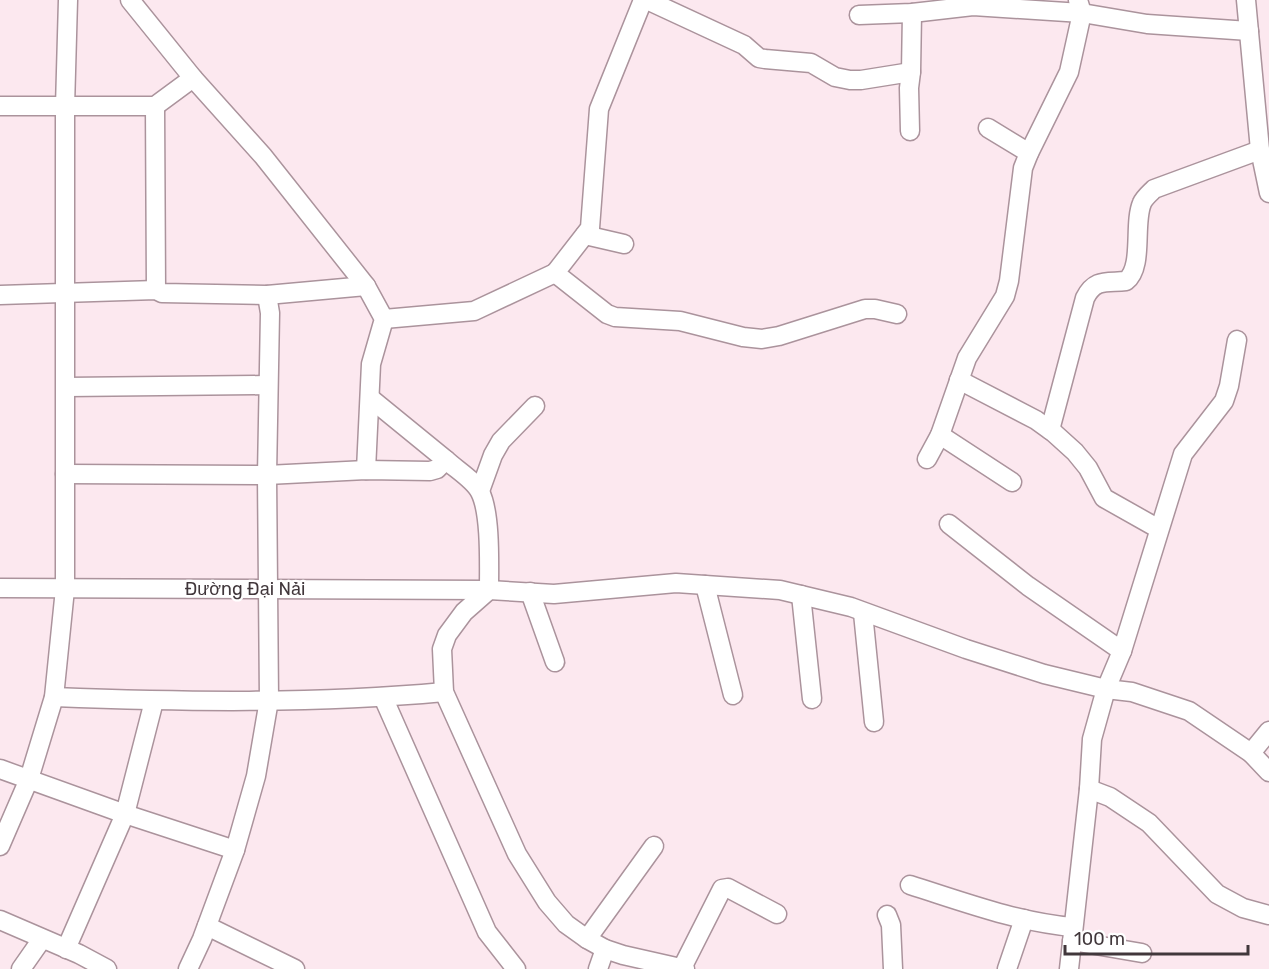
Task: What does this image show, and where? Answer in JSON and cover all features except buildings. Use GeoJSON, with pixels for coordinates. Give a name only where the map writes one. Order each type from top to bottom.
{"type":"FeatureCollection","features":[{"type":"Feature","properties":{"kind":"street"},"geometry":{"type":"LineString","coordinates":[[130,0],[193,78],[263,156],[366,286],[384,320],[371,364],[366,470]]}},
{"type":"Feature","properties":{"kind":"street"},"geometry":{"type":"LineString","coordinates":[[384,320],[474,312],[555,273],[590,228],[599,109],[645,0],[744,45],[759,58],[811,63],[835,76],[850,80],[911,72]]}},
{"type":"Feature","properties":{"kind":"street"},"geometry":{"type":"LineString","coordinates":[[1246,0],[1260,150],[1269,193]]}},
{"type":"Feature","properties":{"kind":"street"},"geometry":{"type":"LineString","coordinates":[[0,846],[29,779],[54,697],[64,588],[65,107],[70,2]]}},
{"type":"Feature","properties":{"kind":"street"},"geometry":{"type":"LineString","coordinates":[[859,15],[912,13],[973,6],[1080,7],[1147,24],[1249,31]]}},
{"type":"Feature","properties":{"kind":"street"},"geometry":{"type":"LineString","coordinates":[[927,459],[940,435],[973,346],[1005,296],[1009,281],[1022,176],[1029,153],[1069,72],[1080,7]]}},
{"type":"Feature","properties":{"kind":"street"},"geometry":{"type":"LineString","coordinates":[[910,130],[912,13]]}},
{"type":"Feature","properties":{"kind":"street"},"geometry":{"type":"LineString","coordinates":[[0,106],[155,106],[193,78]]}},
{"type":"Feature","properties":{"kind":"street"},"geometry":{"type":"LineString","coordinates":[[155,106],[156,290]]}},
{"type":"Feature","properties":{"kind":"street"},"geometry":{"type":"LineString","coordinates":[[988,128],[1029,153]]}},
{"type":"Feature","properties":{"kind":"street"},"geometry":{"type":"LineString","coordinates":[[1050,430],[1085,298],[1090,287],[1095,284],[1126,281],[1134,273],[1142,203],[1154,189],[1260,150]]}},
{"type":"Feature","properties":{"kind":"street"},"geometry":{"type":"LineString","coordinates":[[585,235],[624,244]]}},
{"type":"Feature","properties":{"kind":"street"},"geometry":{"type":"LineString","coordinates":[[555,273],[607,314],[615,317],[680,321],[743,338],[762,339],[779,336],[865,309],[897,314]]}},
{"type":"Feature","properties":{"kind":"street"},"geometry":{"type":"LineString","coordinates":[[0,295],[156,290],[162,293],[267,295],[366,286]]}},
{"type":"Feature","properties":{"kind":"street"},"geometry":{"type":"LineString","coordinates":[[188,969],[207,926],[235,850],[256,776],[269,700],[270,589],[267,475],[270,313],[267,295]]}},
{"type":"Feature","properties":{"kind":"street"},"geometry":{"type":"LineString","coordinates":[[1069,969],[1089,789],[1092,739],[1106,689],[1122,651],[1183,454],[1224,401],[1229,386],[1237,339]]}},
{"type":"Feature","properties":{"kind":"street"},"geometry":{"type":"LineString","coordinates":[[959,380],[1036,420],[1050,430],[1075,452],[1088,468],[1104,498],[1159,529]]}},
{"type":"Feature","properties":{"kind":"street"},"geometry":{"type":"LineString","coordinates":[[66,387],[268,385]]}},
{"type":"Feature","properties":{"kind":"street"},"geometry":{"type":"LineString","coordinates":[[370,398],[480,491]]}},
{"type":"Feature","properties":{"kind":"street"},"geometry":{"type":"LineString","coordinates":[[535,406],[501,441],[493,454],[480,491],[488,532],[489,590],[464,612],[447,634],[442,649],[444,692],[517,854],[547,902],[566,924],[587,939],[605,949],[683,969],[722,889],[728,888],[777,914]]}},
{"type":"Feature","properties":{"kind":"street"},"geometry":{"type":"LineString","coordinates":[[940,435],[1012,482]]}},
{"type":"Feature","properties":{"kind":"street"},"geometry":{"type":"LineString","coordinates":[[65,474],[267,475],[366,470],[434,471],[446,460]]}},
{"type":"Feature","properties":{"kind":"street"},"geometry":{"type":"LineString","coordinates":[[949,524],[1028,586],[1122,651]]}},
{"type":"Feature","properties":{"kind":"street","name":"Đường Đại Nải"},"geometry":{"type":"LineString","coordinates":[[0,588],[489,590],[554,594],[676,583],[780,590],[851,608],[1044,674],[1132,693],[1189,711],[1251,753],[1269,772]]}},
{"type":"Feature","properties":{"kind":"street"},"geometry":{"type":"LineString","coordinates":[[705,585],[733,695]]}},
{"type":"Feature","properties":{"kind":"street"},"geometry":{"type":"LineString","coordinates":[[530,592],[555,662]]}},
{"type":"Feature","properties":{"kind":"street"},"geometry":{"type":"LineString","coordinates":[[801,595],[812,699]]}},
{"type":"Feature","properties":{"kind":"street"},"geometry":{"type":"LineString","coordinates":[[863,613],[874,722]]}},
{"type":"Feature","properties":{"kind":"street"},"geometry":{"type":"LineString","coordinates":[[54,697],[154,701],[269,700],[383,698],[444,692]]}},
{"type":"Feature","properties":{"kind":"street"},"geometry":{"type":"LineString","coordinates":[[383,698],[487,932],[516,969]]}},
{"type":"Feature","properties":{"kind":"street"},"geometry":{"type":"LineString","coordinates":[[66,949],[125,814],[154,701]]}},
{"type":"Feature","properties":{"kind":"street"},"geometry":{"type":"LineString","coordinates":[[1251,753],[1269,731]]}},
{"type":"Feature","properties":{"kind":"street"},"geometry":{"type":"LineString","coordinates":[[0,769],[125,814],[235,850]]}},
{"type":"Feature","properties":{"kind":"street"},"geometry":{"type":"LineString","coordinates":[[1089,789],[1110,797],[1149,823],[1217,894],[1243,908],[1269,915]]}},
{"type":"Feature","properties":{"kind":"street"},"geometry":{"type":"LineString","coordinates":[[587,939],[654,846]]}},
{"type":"Feature","properties":{"kind":"street"},"geometry":{"type":"LineString","coordinates":[[910,885],[1004,915],[1142,953]]}},
{"type":"Feature","properties":{"kind":"street"},"geometry":{"type":"LineString","coordinates":[[887,915],[891,925],[893,969]]}},
{"type":"Feature","properties":{"kind":"street"},"geometry":{"type":"LineString","coordinates":[[1007,969],[1024,919]]}},
{"type":"Feature","properties":{"kind":"street"},"geometry":{"type":"LineString","coordinates":[[0,920],[107,969]]}},
{"type":"Feature","properties":{"kind":"street"},"geometry":{"type":"LineString","coordinates":[[207,926],[295,969]]}},
{"type":"Feature","properties":{"kind":"street"},"geometry":{"type":"LineString","coordinates":[[21,969],[42,939]]}},
{"type":"Feature","properties":{"kind":"street"},"geometry":{"type":"LineString","coordinates":[[598,969],[605,949]]}}]}
